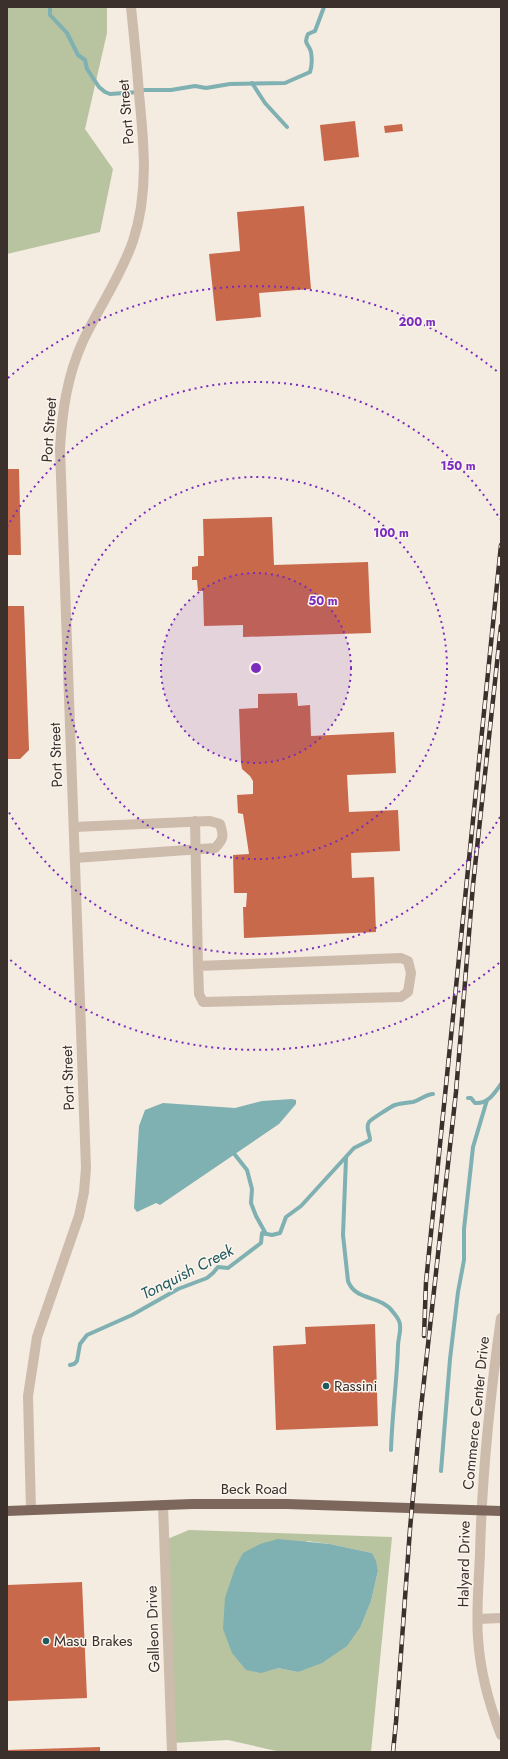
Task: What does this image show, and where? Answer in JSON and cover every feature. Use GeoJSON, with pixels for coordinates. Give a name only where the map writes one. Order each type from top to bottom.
{"type":"FeatureCollection","features":[{"type":"Feature","properties":{"kind":"main road","name":"Beck Road"},"geometry":{"type":"LineString","coordinates":[[7,1511],[163,1505],[287,1504],[501,1511]]}},
{"type":"Feature","properties":{"kind":"street","name":"Port Street"},"geometry":{"type":"LineString","coordinates":[[31,1510],[28,1396],[37,1337],[79,1216],[84,1192],[86,1168],[60,449],[61,425],[64,401],[76,358],[83,341],[125,262],[139,218],[143,189],[143,129],[131,7]]}},
{"type":"Feature","properties":{"kind":"street"},"geometry":{"type":"LineString","coordinates":[[195,821],[195,849],[198,966],[199,994],[203,1002],[401,997],[408,992],[411,973],[408,961],[401,958],[198,966]]}},
{"type":"Feature","properties":{"kind":"street"},"geometry":{"type":"LineString","coordinates":[[74,827],[210,821],[220,824],[223,833],[222,841],[215,848],[75,858]]}},
{"type":"Feature","properties":{"kind":"street","name":"Commerce Center Drive"},"geometry":{"type":"LineString","coordinates":[[481,1511],[495,1362],[501,1318]]}},
{"type":"Feature","properties":{"kind":"street","name":"Galleon Drive"},"geometry":{"type":"LineString","coordinates":[[163,1505],[172,1752]]}},
{"type":"Feature","properties":{"kind":"street","name":"Halyard Drive"},"geometry":{"type":"LineString","coordinates":[[481,1511],[478,1637],[481,1665],[487,1694],[501,1735]]}},
{"type":"Feature","properties":{"kind":"street","name":"Halyard Drive"},"geometry":{"type":"LineString","coordinates":[[478,1619],[501,1618]]}},
{"type":"Feature","properties":{"kind":"green space"},"geometry":{"type":"Polygon","coordinates":[[[7,7],[107,7],[107,33],[85,129],[113,169],[100,232],[7,254],[7,7]]]}},
{"type":"Feature","properties":{"kind":"green space"},"geometry":{"type":"Polygon","coordinates":[[[189,1530],[392,1537],[371,1752],[281,1752],[228,1740],[172,1743],[165,1540],[189,1530]],[[307,1541],[278,1668],[298,1672],[361,1626],[371,1601],[378,1571],[372,1553],[330,1544],[307,1541]]]}},
{"type":"Feature","properties":{"kind":"water"},"geometry":{"type":"Polygon","coordinates":[[[296,1100],[296,1104],[279,1124],[160,1205],[156,1203],[137,1212],[134,1208],[139,1126],[145,1110],[163,1103],[235,1108],[262,1101],[296,1100]]]}},
{"type":"Feature","properties":{"kind":"water"},"geometry":{"type":"Polygon","coordinates":[[[278,1539],[330,1544],[372,1553],[376,1561],[378,1571],[371,1601],[361,1626],[347,1646],[322,1663],[298,1672],[278,1668],[261,1673],[246,1670],[232,1653],[223,1629],[225,1598],[235,1568],[243,1553],[260,1544],[278,1539]]]}},
{"type":"Feature","properties":{"kind":"building"},"geometry":{"type":"Polygon","coordinates":[[[355,121],[359,157],[324,161],[320,125],[355,121]]]}},
{"type":"Feature","properties":{"kind":"building"},"geometry":{"type":"Polygon","coordinates":[[[402,124],[403,131],[385,133],[384,126],[402,124]]]}},
{"type":"Feature","properties":{"kind":"building"},"geometry":{"type":"Polygon","coordinates":[[[304,206],[311,289],[259,293],[261,317],[216,321],[209,254],[240,251],[237,212],[304,206]]]}},
{"type":"Feature","properties":{"kind":"building"},"geometry":{"type":"Polygon","coordinates":[[[7,469],[19,469],[21,555],[7,555],[7,469]]]}},
{"type":"Feature","properties":{"kind":"building"},"geometry":{"type":"Polygon","coordinates":[[[272,517],[274,565],[368,562],[371,633],[243,637],[243,625],[204,626],[203,591],[198,591],[197,580],[192,580],[192,567],[198,566],[198,556],[204,556],[203,519],[272,517]]]}},
{"type":"Feature","properties":{"kind":"building"},"geometry":{"type":"Polygon","coordinates":[[[7,606],[24,606],[29,750],[20,759],[7,759],[7,606]]]}},
{"type":"Feature","properties":{"kind":"building"},"geometry":{"type":"Polygon","coordinates":[[[297,693],[298,706],[310,705],[311,736],[394,732],[396,773],[347,775],[349,812],[398,810],[400,851],[351,853],[352,878],[374,877],[376,932],[244,938],[243,907],[246,907],[247,893],[234,893],[233,855],[249,854],[243,814],[238,813],[237,795],[253,794],[253,781],[242,769],[239,709],[258,708],[258,694],[297,693]]]}},
{"type":"Feature","properties":{"kind":"building","name":"Rassini"},"geometry":{"type":"Polygon","coordinates":[[[375,1324],[378,1426],[276,1430],[273,1346],[306,1344],[305,1327],[375,1324]]]}},
{"type":"Feature","properties":{"kind":"building","name":"Masu Brakes"},"geometry":{"type":"Polygon","coordinates":[[[82,1582],[87,1698],[7,1701],[7,1585],[82,1582]]]}},
{"type":"Feature","properties":{"kind":"building"},"geometry":{"type":"Polygon","coordinates":[[[100,1747],[100,1752],[7,1752],[7,1750],[100,1747]]]}},
{"type":"Feature","properties":{"kind":"waterway"},"geometry":{"type":"LineString","coordinates":[[50,7],[50,15],[67,33],[78,55],[85,60],[87,69],[99,87],[110,94],[139,92],[139,90],[171,90],[195,86],[206,88],[230,84],[285,83],[310,72],[311,54],[306,40],[308,34],[315,31],[324,7]]}},
{"type":"Feature","properties":{"kind":"waterway"},"geometry":{"type":"LineString","coordinates":[[252,83],[265,103],[287,127]]}},
{"type":"Feature","properties":{"kind":"waterway","name":"Tonquish Creek"},"geometry":{"type":"LineString","coordinates":[[468,1098],[471,1098],[475,1103],[484,1102],[490,1098],[501,1084]]}},
{"type":"Feature","properties":{"kind":"waterway","name":"Tonquish Creek"},"geometry":{"type":"LineString","coordinates":[[70,1365],[77,1361],[80,1344],[87,1335],[132,1315],[178,1289],[207,1278],[218,1267],[228,1268],[261,1243],[262,1233],[272,1235],[280,1233],[286,1217],[301,1206],[354,1148],[370,1140],[367,1126],[370,1121],[395,1105],[413,1102],[433,1094]]}},
{"type":"Feature","properties":{"kind":"waterway"},"geometry":{"type":"LineString","coordinates":[[441,1471],[450,1359],[458,1292],[464,1260],[464,1229],[473,1147],[487,1100]]}},
{"type":"Feature","properties":{"kind":"waterway"},"geometry":{"type":"LineString","coordinates":[[232,1151],[247,1170],[252,1189],[251,1203],[266,1234]]}},
{"type":"Feature","properties":{"kind":"waterway"},"geometry":{"type":"LineString","coordinates":[[346,1158],[343,1235],[348,1281],[356,1292],[388,1307],[400,1323],[391,1450]]}},
{"type":"Feature","properties":{"kind":"railway"},"geometry":{"type":"LineString","coordinates":[[424,1336],[426,1282],[501,545]]}},
{"type":"Feature","properties":{"kind":"railway"},"geometry":{"type":"LineString","coordinates":[[393,1752],[421,1408],[456,1092],[473,885],[501,626]]}},
{"type":"Feature","properties":{"kind":"place","name":"Rassini"},"geometry":{"type":"Point","coordinates":[326,1386]}},
{"type":"Feature","properties":{"kind":"place","name":"Masu Brakes"},"geometry":{"type":"Point","coordinates":[46,1641]}}]}
